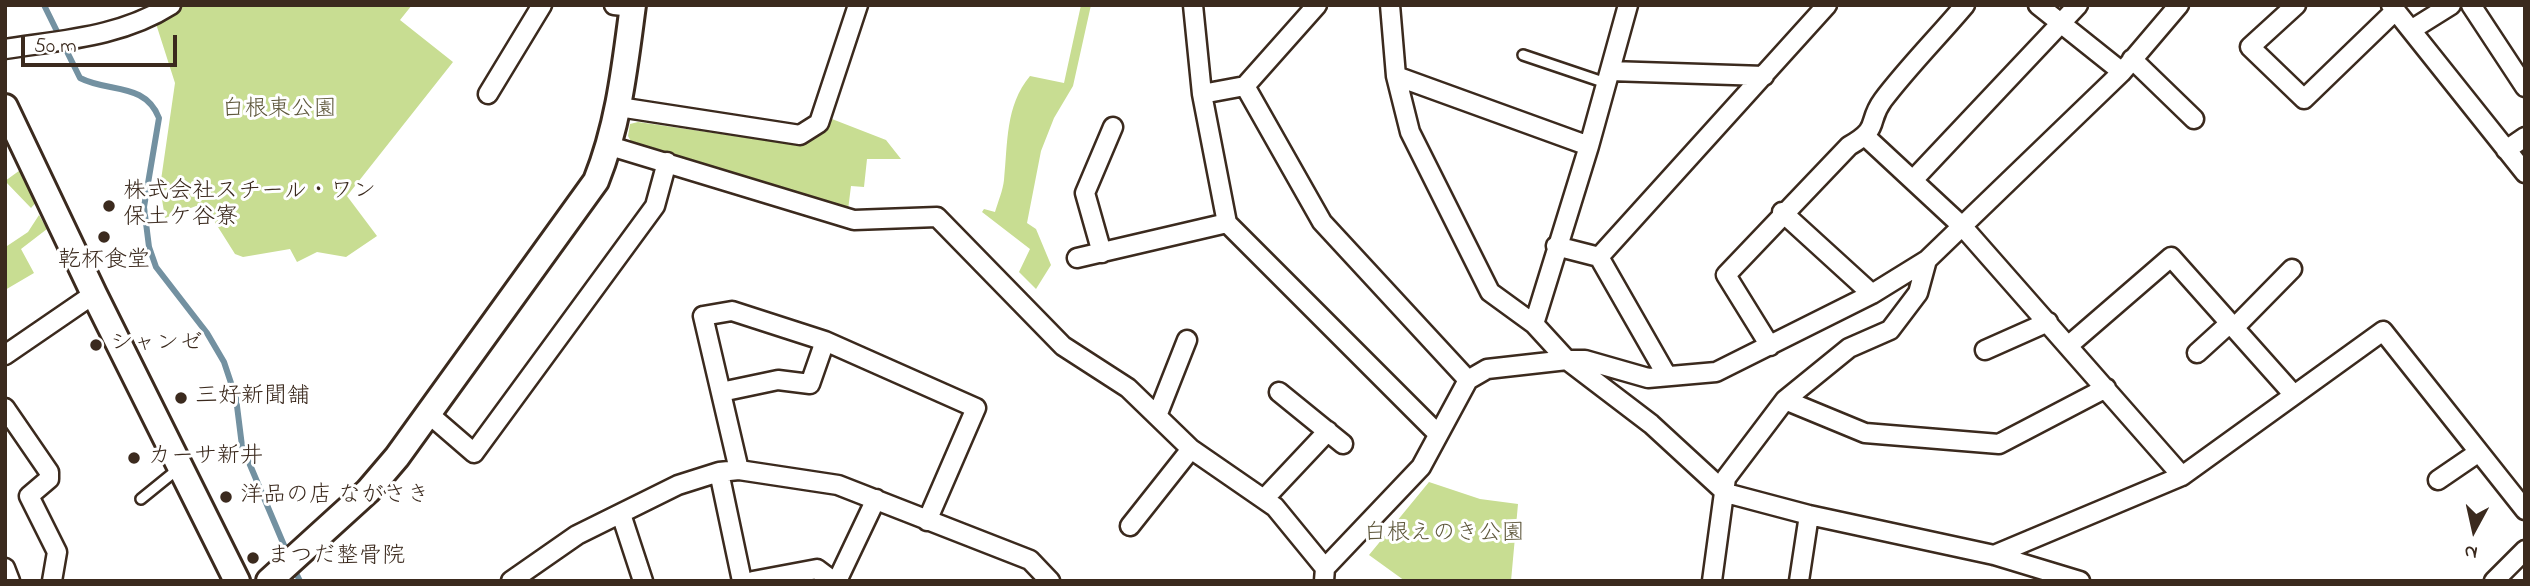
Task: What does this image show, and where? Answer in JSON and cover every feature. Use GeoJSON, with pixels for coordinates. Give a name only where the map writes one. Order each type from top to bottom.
{"type":"FeatureCollection","features":[{"type":"Feature","properties":{"kind":"street"},"geometry":{"type":"LineString","coordinates":[[5,49],[109,33],[149,19],[171,5]]}},
{"type":"Feature","properties":{"kind":"street"},"geometry":{"type":"LineString","coordinates":[[488,94],[542,5]]}},
{"type":"Feature","properties":{"kind":"street"},"geometry":{"type":"LineString","coordinates":[[619,107],[800,135],[818,123],[858,5]]}},
{"type":"Feature","properties":{"kind":"street"},"geometry":{"type":"LineString","coordinates":[[1193,5],[1202,94],[1227,223],[1438,434]]}},
{"type":"Feature","properties":{"kind":"street"},"geometry":{"type":"LineString","coordinates":[[1202,94],[1245,86],[1317,5]]}},
{"type":"Feature","properties":{"kind":"street"},"geometry":{"type":"LineString","coordinates":[[1390,5],[1396,76],[1410,132],[1490,292],[1534,324],[1567,360],[1651,424],[1726,494],[1994,555],[2080,581]]}},
{"type":"Feature","properties":{"kind":"street"},"geometry":{"type":"LineString","coordinates":[[1534,324],[1589,146],[1628,5]]}},
{"type":"Feature","properties":{"kind":"street"},"geometry":{"type":"LineString","coordinates":[[1599,257],[1827,5]]}},
{"type":"Feature","properties":{"kind":"street"},"geometry":{"type":"LineString","coordinates":[[1770,346],[1726,275],[1782,212],[1849,146],[1865,136],[1874,126],[1881,103],[1965,5]]}},
{"type":"Feature","properties":{"kind":"street"},"geometry":{"type":"LineString","coordinates":[[2038,5],[2062,24],[2127,65],[2194,119]]}},
{"type":"Feature","properties":{"kind":"street"},"geometry":{"type":"LineString","coordinates":[[1914,179],[2078,5]]}},
{"type":"Feature","properties":{"kind":"street"},"geometry":{"type":"LineString","coordinates":[[610,146],[853,220],[937,217],[1063,346],[1128,388],[1191,449],[1275,507],[1324,574],[1421,467],[1468,380],[1487,369],[1567,360],[1585,360],[1648,378],[1716,372],[1872,294],[1927,260],[1963,227],[2127,65],[2179,5]]}},
{"type":"Feature","properties":{"kind":"street"},"geometry":{"type":"LineString","coordinates":[[2296,5],[2250,47],[2304,99],[2393,8],[2525,173]]}},
{"type":"Feature","properties":{"kind":"street"},"geometry":{"type":"LineString","coordinates":[[2411,30],[2451,5]]}},
{"type":"Feature","properties":{"kind":"street"},"geometry":{"type":"LineString","coordinates":[[2471,5],[2525,87]]}},
{"type":"Feature","properties":{"kind":"street"},"geometry":{"type":"LineString","coordinates":[[269,581],[368,491],[430,415],[582,204],[596,181],[610,146],[619,107],[627,6]]}},
{"type":"Feature","properties":{"kind":"street"},"geometry":{"type":"LineString","coordinates":[[1396,76],[1589,146]]}},
{"type":"Feature","properties":{"kind":"street"},"geometry":{"type":"LineString","coordinates":[[1608,77],[1764,76]]}},
{"type":"Feature","properties":{"kind":"street"},"geometry":{"type":"LineString","coordinates":[[1245,86],[1322,222],[1468,380]]}},
{"type":"Feature","properties":{"kind":"street"},"geometry":{"type":"LineString","coordinates":[[5,107],[94,295],[182,466],[237,581]]}},
{"type":"Feature","properties":{"kind":"street"},"geometry":{"type":"LineString","coordinates":[[1101,253],[1085,193],[1113,127]]}},
{"type":"Feature","properties":{"kind":"street"},"geometry":{"type":"LineString","coordinates":[[1865,136],[1963,227],[2182,476]]}},
{"type":"Feature","properties":{"kind":"street"},"geometry":{"type":"LineString","coordinates":[[2507,150],[2525,137]]}},
{"type":"Feature","properties":{"kind":"street"},"geometry":{"type":"LineString","coordinates":[[430,415],[474,453],[655,206],[667,162]]}},
{"type":"Feature","properties":{"kind":"street"},"geometry":{"type":"LineString","coordinates":[[1782,212],[1872,294]]}},
{"type":"Feature","properties":{"kind":"street"},"geometry":{"type":"LineString","coordinates":[[1077,258],[1227,223]]}},
{"type":"Feature","properties":{"kind":"street"},"geometry":{"type":"LineString","coordinates":[[1556,246],[1599,257],[1667,376]]}},
{"type":"Feature","properties":{"kind":"street"},"geometry":{"type":"LineString","coordinates":[[2068,346],[2171,257],[2294,396]]}},
{"type":"Feature","properties":{"kind":"street"},"geometry":{"type":"LineString","coordinates":[[1712,581],[1726,494],[1726,478],[1785,400],[1849,348],[1890,330],[1919,293],[1927,260]]}},
{"type":"Feature","properties":{"kind":"street"},"geometry":{"type":"LineString","coordinates":[[2197,353],[2232,326],[2292,269]]}},
{"type":"Feature","properties":{"kind":"street"},"geometry":{"type":"LineString","coordinates":[[5,355],[94,295]]}},
{"type":"Feature","properties":{"kind":"street"},"geometry":{"type":"LineString","coordinates":[[739,470],[703,316],[733,311],[825,341],[976,408],[927,521]]}},
{"type":"Feature","properties":{"kind":"street"},"geometry":{"type":"LineString","coordinates":[[1985,350],[2048,322]]}},
{"type":"Feature","properties":{"kind":"street"},"geometry":{"type":"LineString","coordinates":[[1994,555],[2182,476],[2383,331],[2525,510]]}},
{"type":"Feature","properties":{"kind":"street"},"geometry":{"type":"LineString","coordinates":[[1157,416],[1187,340]]}},
{"type":"Feature","properties":{"kind":"street"},"geometry":{"type":"LineString","coordinates":[[721,392],[778,380],[810,384],[825,341]]}},
{"type":"Feature","properties":{"kind":"street"},"geometry":{"type":"LineString","coordinates":[[1785,400],[1865,433],[1999,444],[2106,388]]}},
{"type":"Feature","properties":{"kind":"street"},"geometry":{"type":"LineString","coordinates":[[1279,392],[1343,443]]}},
{"type":"Feature","properties":{"kind":"street"},"geometry":{"type":"LineString","coordinates":[[5,408],[49,472],[48,479],[29,496],[57,552],[52,581]]}},
{"type":"Feature","properties":{"kind":"street"},"geometry":{"type":"LineString","coordinates":[[1264,499],[1328,431]]}},
{"type":"Feature","properties":{"kind":"street"},"geometry":{"type":"LineString","coordinates":[[1130,526],[1191,449]]}},
{"type":"Feature","properties":{"kind":"street"},"geometry":{"type":"LineString","coordinates":[[2438,480],[2479,452]]}},
{"type":"Feature","properties":{"kind":"street"},"geometry":{"type":"LineString","coordinates":[[511,581],[577,534],[678,485],[719,472],[739,470],[838,485],[1030,559],[1050,581]]}},
{"type":"Feature","properties":{"kind":"street"},"geometry":{"type":"LineString","coordinates":[[719,472],[742,581]]}},
{"type":"Feature","properties":{"kind":"street"},"geometry":{"type":"LineString","coordinates":[[753,581],[817,569],[835,581],[876,499]]}},
{"type":"Feature","properties":{"kind":"street"},"geometry":{"type":"LineString","coordinates":[[621,514],[643,581]]}},
{"type":"Feature","properties":{"kind":"street"},"geometry":{"type":"LineString","coordinates":[[1799,581],[1809,515]]}},
{"type":"Feature","properties":{"kind":"street"},"geometry":{"type":"LineString","coordinates":[[2494,581],[2525,550]]}},
{"type":"Feature","properties":{"kind":"street"},"geometry":{"type":"LineString","coordinates":[[5,568],[10,581]]}},
{"type":"Feature","properties":{"kind":"lane"},"geometry":{"type":"LineString","coordinates":[[1523,55],[1608,77]]}},
{"type":"Feature","properties":{"kind":"lane"},"geometry":{"type":"LineString","coordinates":[[141,499],[182,466]]}},
{"type":"Feature","properties":{"kind":"green space","name":"白根東公園"},"geometry":{"type":"Polygon","coordinates":[[[150,5],[412,5],[400,20],[453,62],[347,196],[377,236],[346,257],[317,252],[297,262],[290,249],[243,257],[235,254],[206,208],[196,206],[165,218],[160,187],[175,83],[150,5]]]}},
{"type":"Feature","properties":{"kind":"green space"},"geometry":{"type":"Polygon","coordinates":[[[1081,5],[1091,5],[1073,86],[1054,118],[1041,151],[1027,223],[1036,229],[1051,265],[1036,289],[1019,272],[1030,249],[982,212],[984,209],[995,212],[1004,180],[1009,125],[1022,88],[1030,76],[1064,83],[1081,5]]]}},
{"type":"Feature","properties":{"kind":"green space"},"geometry":{"type":"Polygon","coordinates":[[[832,119],[886,140],[901,159],[867,159],[864,187],[851,186],[848,210],[633,145],[628,136],[630,124],[638,122],[791,144],[815,136],[832,119]]]}},
{"type":"Feature","properties":{"kind":"green space"},"geometry":{"type":"Polygon","coordinates":[[[23,168],[40,198],[31,208],[5,181],[23,168]]]}},
{"type":"Feature","properties":{"kind":"green space"},"geometry":{"type":"Polygon","coordinates":[[[39,215],[47,229],[21,249],[34,273],[5,290],[5,244],[7,246],[28,232],[39,215]]]}},
{"type":"Feature","properties":{"kind":"green space","name":"白根えのき公園"},"geometry":{"type":"Polygon","coordinates":[[[1429,482],[1480,499],[1518,504],[1511,581],[1405,581],[1369,555],[1429,482]]]}},
{"type":"Feature","properties":{"kind":"waterway"},"geometry":{"type":"LineString","coordinates":[[44,5],[80,78],[135,93],[153,107],[159,118],[144,207],[149,247],[156,267],[207,333],[224,362],[236,398],[242,446],[289,557]]}},
{"type":"Feature","properties":{"kind":"waterway"},"geometry":{"type":"LineString","coordinates":[[293,567],[300,581]]}},
{"type":"Feature","properties":{"kind":"place","name":"株式会社スチール・ワン 保土ケ谷寮"},"geometry":{"type":"Point","coordinates":[109,206]}},
{"type":"Feature","properties":{"kind":"place","name":"乾杯食堂"},"geometry":{"type":"Point","coordinates":[104,237]}},
{"type":"Feature","properties":{"kind":"place","name":"シャンゼ"},"geometry":{"type":"Point","coordinates":[96,345]}},
{"type":"Feature","properties":{"kind":"place","name":"三好新聞舗"},"geometry":{"type":"Point","coordinates":[181,398]}},
{"type":"Feature","properties":{"kind":"place","name":"カーサ新井"},"geometry":{"type":"Point","coordinates":[134,458]}},
{"type":"Feature","properties":{"kind":"place","name":"洋品の店 ながさき"},"geometry":{"type":"Point","coordinates":[226,497]}},
{"type":"Feature","properties":{"kind":"place","name":"まつだ整骨院"},"geometry":{"type":"Point","coordinates":[253,558]}}]}
